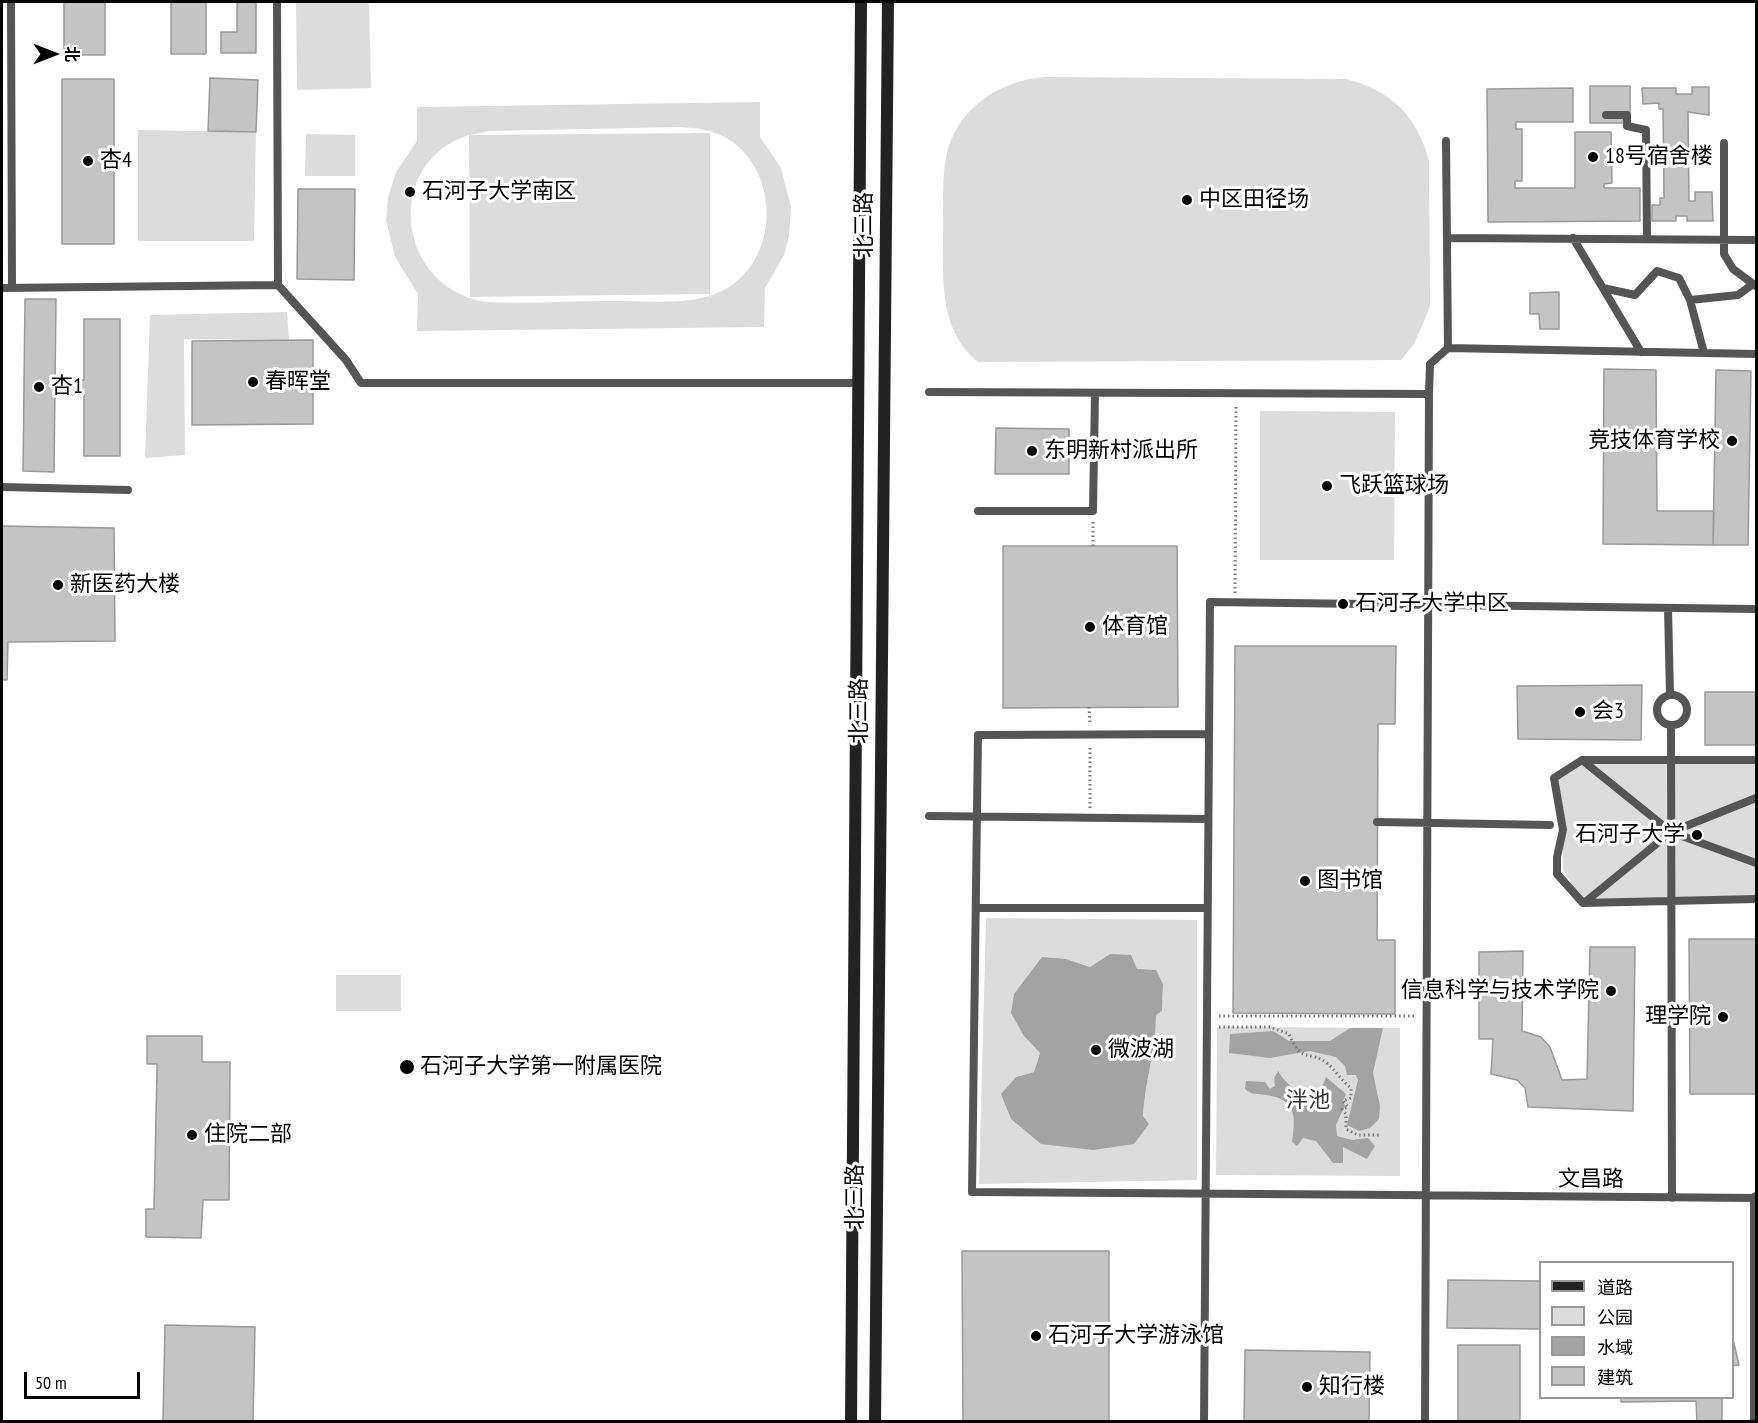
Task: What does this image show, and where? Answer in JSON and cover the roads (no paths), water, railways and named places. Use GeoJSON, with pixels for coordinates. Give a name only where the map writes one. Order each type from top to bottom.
{"type":"FeatureCollection","features":[{"type":"Feature","properties":{"kind":"main road","name":"北三路"},"geometry":{"type":"LineString","coordinates":[[851,1422],[861,2]]}},
{"type":"Feature","properties":{"kind":"main road","name":"北三路"},"geometry":{"type":"LineString","coordinates":[[875,1422],[888,2]]}},
{"type":"Feature","properties":{"kind":"street"},"geometry":{"type":"LineString","coordinates":[[1756,1198],[1756,1422]]}},
{"type":"Feature","properties":{"kind":"lane"},"geometry":{"type":"LineString","coordinates":[[11,2],[12,288]]}},
{"type":"Feature","properties":{"kind":"lane"},"geometry":{"type":"LineString","coordinates":[[277,2],[278,285],[346,360],[361,383],[857,383]]}},
{"type":"Feature","properties":{"kind":"lane"},"geometry":{"type":"LineString","coordinates":[[1606,115],[1627,115],[1627,126],[1646,130],[1647,239]]}},
{"type":"Feature","properties":{"kind":"lane"},"geometry":{"type":"LineString","coordinates":[[1446,141],[1448,348]]}},
{"type":"Feature","properties":{"kind":"lane"},"geometry":{"type":"LineString","coordinates":[[1690,300],[1738,295],[1755,285],[1732,268],[1724,254],[1724,143]]}},
{"type":"Feature","properties":{"kind":"lane"},"geometry":{"type":"LineString","coordinates":[[1448,238],[1756,240]]}},
{"type":"Feature","properties":{"kind":"lane"},"geometry":{"type":"LineString","coordinates":[[1573,238],[1641,352]]}},
{"type":"Feature","properties":{"kind":"lane"},"geometry":{"type":"LineString","coordinates":[[1603,288],[1635,295],[1657,271],[1679,278],[1690,300],[1704,353]]}},
{"type":"Feature","properties":{"kind":"lane"},"geometry":{"type":"LineString","coordinates":[[2,288],[278,285]]}},
{"type":"Feature","properties":{"kind":"lane"},"geometry":{"type":"LineString","coordinates":[[1425,1422],[1430,364],[1448,348],[1756,354]]}},
{"type":"Feature","properties":{"kind":"lane"},"geometry":{"type":"LineString","coordinates":[[929,392],[1429,394]]}},
{"type":"Feature","properties":{"kind":"lane"},"geometry":{"type":"LineString","coordinates":[[978,511],[1094,511],[1095,393]]}},
{"type":"Feature","properties":{"kind":"lane"},"geometry":{"type":"LineString","coordinates":[[2,487],[128,490]]}},
{"type":"Feature","properties":{"kind":"lane"},"geometry":{"type":"LineString","coordinates":[[1204,1422],[1210,602],[1756,609]]}},
{"type":"Feature","properties":{"kind":"lane"},"geometry":{"type":"LineString","coordinates":[[1668,608],[1670,695]]}},
{"type":"Feature","properties":{"kind":"lane"},"geometry":{"type":"LineString","coordinates":[[1670,695],[1680,698],[1686,707],[1681,721],[1671,725],[1663,722],[1657,710],[1659,702],[1670,695]]}},
{"type":"Feature","properties":{"kind":"lane"},"geometry":{"type":"LineString","coordinates":[[1671,725],[1672,1198]]}},
{"type":"Feature","properties":{"kind":"lane"},"geometry":{"type":"LineString","coordinates":[[1207,908],[976,908],[977,817],[978,735],[1209,734]]}},
{"type":"Feature","properties":{"kind":"lane"},"geometry":{"type":"LineString","coordinates":[[1582,760],[1671,832],[1756,863]]}},
{"type":"Feature","properties":{"kind":"lane"},"geometry":{"type":"LineString","coordinates":[[1756,760],[1582,760],[1554,778],[1563,830],[1557,857],[1557,874],[1583,903],[1756,899]]}},
{"type":"Feature","properties":{"kind":"lane"},"geometry":{"type":"LineString","coordinates":[[1583,903],[1671,832],[1756,798]]}},
{"type":"Feature","properties":{"kind":"lane"},"geometry":{"type":"LineString","coordinates":[[929,816],[1208,819]]}},
{"type":"Feature","properties":{"kind":"lane"},"geometry":{"type":"LineString","coordinates":[[1377,822],[1550,825]]}},
{"type":"Feature","properties":{"kind":"lane","name":"文昌路"},"geometry":{"type":"LineString","coordinates":[[976,908],[972,1192],[1206,1192],[1426,1198],[1756,1198]]}},
{"type":"Feature","properties":{"kind":"water","name":"微波湖"},"geometry":{"type":"Polygon","coordinates":[[[1110,954],[1131,955],[1137,969],[1156,970],[1163,984],[1162,1011],[1156,1015],[1144,1103],[1143,1116],[1149,1124],[1134,1144],[1093,1150],[1041,1144],[1011,1119],[1001,1094],[1016,1077],[1034,1072],[1040,1053],[1024,1036],[1011,1013],[1014,994],[1042,957],[1066,959],[1090,967],[1110,954]]]}},
{"type":"Feature","properties":{"kind":"water"},"geometry":{"type":"Polygon","coordinates":[[[1350,1028],[1383,1028],[1373,1073],[1380,1106],[1379,1119],[1370,1128],[1359,1131],[1347,1125],[1358,1080],[1356,1075],[1347,1075],[1345,1066],[1336,1057],[1310,1051],[1270,1058],[1229,1053],[1230,1034],[1273,1031],[1289,1041],[1330,1041],[1350,1028]]]}},
{"type":"Feature","properties":{"kind":"water"},"geometry":{"type":"Polygon","coordinates":[[[1278,1071],[1286,1082],[1301,1092],[1319,1094],[1326,1077],[1346,1094],[1343,1101],[1345,1105],[1336,1125],[1337,1136],[1352,1140],[1368,1138],[1375,1146],[1367,1159],[1343,1147],[1343,1163],[1333,1163],[1316,1141],[1303,1138],[1297,1146],[1292,1142],[1294,1124],[1292,1110],[1288,1105],[1276,1097],[1253,1093],[1245,1089],[1246,1081],[1265,1082],[1270,1089],[1275,1086],[1274,1078],[1278,1071]]]}},
{"type":"Feature","properties":{"kind":"place","name":"18号宿舍楼"},"geometry":{"type":"Point","coordinates":[1593,157]}},
{"type":"Feature","properties":{"kind":"place","name":"杏4"},"geometry":{"type":"Point","coordinates":[88,161]}},
{"type":"Feature","properties":{"kind":"place","name":"石河子大学南区"},"geometry":{"type":"Point","coordinates":[410,192]}},
{"type":"Feature","properties":{"kind":"place","name":"中区田径场"},"geometry":{"type":"Point","coordinates":[1187,200]}},
{"type":"Feature","properties":{"kind":"place","name":"春晖堂"},"geometry":{"type":"Point","coordinates":[253,382]}},
{"type":"Feature","properties":{"kind":"place","name":"杏1"},"geometry":{"type":"Point","coordinates":[39,387]}},
{"type":"Feature","properties":{"kind":"place","name":"竞技体育学校"},"geometry":{"type":"Point","coordinates":[1732,441]}},
{"type":"Feature","properties":{"kind":"place","name":"东明新村派出所"},"geometry":{"type":"Point","coordinates":[1032,451]}},
{"type":"Feature","properties":{"kind":"place","name":"飞跃篮球场"},"geometry":{"type":"Point","coordinates":[1327,486]}},
{"type":"Feature","properties":{"kind":"place","name":"新医药大楼"},"geometry":{"type":"Point","coordinates":[58,585]}},
{"type":"Feature","properties":{"kind":"place","name":"石河子大学中区"},"geometry":{"type":"Point","coordinates":[1343,604]}},
{"type":"Feature","properties":{"kind":"place","name":"体育馆"},"geometry":{"type":"Point","coordinates":[1090,627]}},
{"type":"Feature","properties":{"kind":"place","name":"会3"},"geometry":{"type":"Point","coordinates":[1580,712]}},
{"type":"Feature","properties":{"kind":"place","name":"石河子大学"},"geometry":{"type":"Point","coordinates":[1697,835]}},
{"type":"Feature","properties":{"kind":"place","name":"图书馆"},"geometry":{"type":"Point","coordinates":[1305,881]}},
{"type":"Feature","properties":{"kind":"place","name":"信息科学与技术学院"},"geometry":{"type":"Point","coordinates":[1611,991]}},
{"type":"Feature","properties":{"kind":"place","name":"理学院"},"geometry":{"type":"Point","coordinates":[1723,1017]}},
{"type":"Feature","properties":{"kind":"place","name":"微波湖"},"geometry":{"type":"Point","coordinates":[1096,1050]}},
{"type":"Feature","properties":{"kind":"place","name":"石河子大学第一附属医院"},"geometry":{"type":"Point","coordinates":[407,1067]}},
{"type":"Feature","properties":{"kind":"place","name":"住院二部"},"geometry":{"type":"Point","coordinates":[192,1135]}},
{"type":"Feature","properties":{"kind":"place","name":"石河子大学游泳馆"},"geometry":{"type":"Point","coordinates":[1036,1336]}},
{"type":"Feature","properties":{"kind":"place","name":"知行楼"},"geometry":{"type":"Point","coordinates":[1307,1387]}},
{"type":"Feature","properties":{"kind":"park label","name":"泮池"},"geometry":{"type":"Point","coordinates":[1308,1101]}}]}
